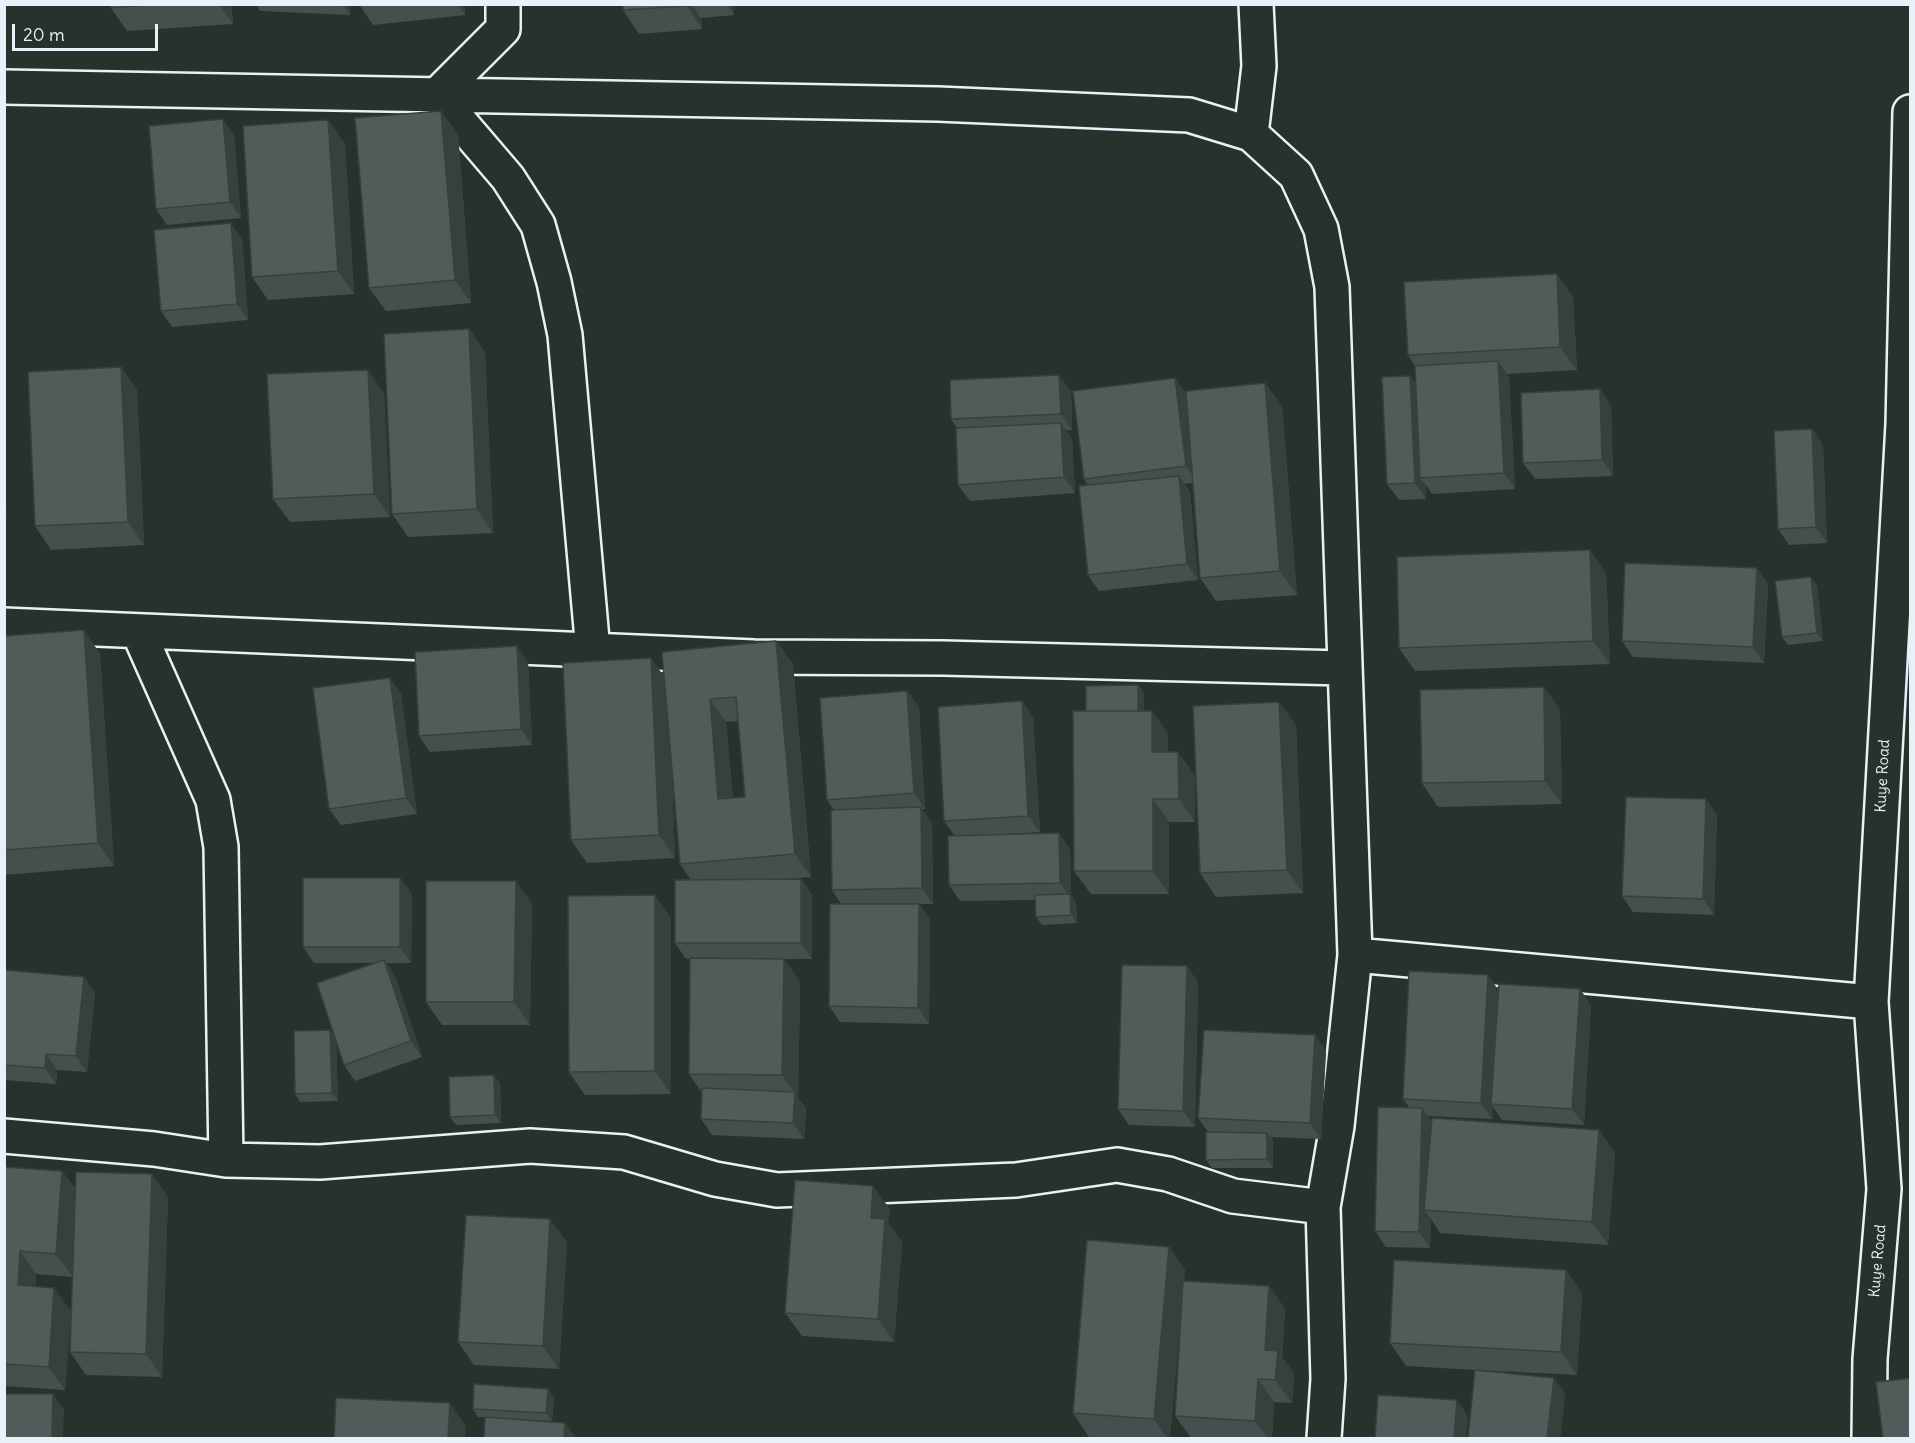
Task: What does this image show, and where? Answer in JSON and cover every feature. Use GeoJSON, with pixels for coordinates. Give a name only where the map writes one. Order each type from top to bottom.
{"type":"FeatureCollection","features":[{"type":"Feature","properties":{"kind":"street"},"geometry":{"type":"LineString","coordinates":[[437,95],[503,29],[503,4]]}},
{"type":"Feature","properties":{"kind":"street"},"geometry":{"type":"LineString","coordinates":[[1251,134],[1259,66],[1256,4]]}},
{"type":"Feature","properties":{"kind":"street"},"geometry":{"type":"LineString","coordinates":[[4,87],[938,104],[1189,115],[1251,134],[1296,175],[1321,229],[1330,275],[1355,955],[1337,1126],[1323,1207],[1328,1379],[1324,1438]]}},
{"type":"Feature","properties":{"kind":"street"},"geometry":{"type":"LineString","coordinates":[[437,95],[508,178],[538,225],[551,270],[565,335],[593,651]]}},
{"type":"Feature","properties":{"kind":"street","name":"Kuye Road"},"geometry":{"type":"LineString","coordinates":[[1869,1438],[1870,1359],[1897,1196],[1871,1002],[1903,424],[1911,112]]}},
{"type":"Feature","properties":{"kind":"street"},"geometry":{"type":"LineString","coordinates":[[4,625],[754,657],[943,658],[1344,668]]}},
{"type":"Feature","properties":{"kind":"street"},"geometry":{"type":"LineString","coordinates":[[138,631],[213,800],[221,847],[226,1160]]}},
{"type":"Feature","properties":{"kind":"street"},"geometry":{"type":"LineString","coordinates":[[1355,955],[1871,1002]]}},
{"type":"Feature","properties":{"kind":"street"},"geometry":{"type":"LineString","coordinates":[[4,1136],[154,1149],[226,1160],[320,1162],[530,1146],[624,1152],[715,1179],[777,1190],[1016,1180],[1117,1165],[1168,1174],[1233,1196],[1323,1207]]}},
{"type":"Feature","properties":{"kind":"building"},"geometry":{"type":"Polygon","coordinates":[[[111,4],[160,4],[111,8],[111,4]]]}},
{"type":"Feature","properties":{"kind":"building"},"geometry":{"type":"Polygon","coordinates":[[[623,4],[686,4],[686,6],[623,10],[623,4]]]}},
{"type":"Feature","properties":{"kind":"building"},"geometry":{"type":"Polygon","coordinates":[[[441,111],[455,280],[369,288],[355,118],[441,111]]]}},
{"type":"Feature","properties":{"kind":"building"},"geometry":{"type":"Polygon","coordinates":[[[223,119],[230,202],[156,209],[149,126],[223,119]]]}},
{"type":"Feature","properties":{"kind":"building"},"geometry":{"type":"Polygon","coordinates":[[[328,120],[338,271],[252,277],[243,126],[328,120]]]}},
{"type":"Feature","properties":{"kind":"building"},"geometry":{"type":"Polygon","coordinates":[[[231,223],[237,304],[161,311],[154,230],[231,223]]]}},
{"type":"Feature","properties":{"kind":"building"},"geometry":{"type":"Polygon","coordinates":[[[1557,274],[1560,347],[1408,355],[1404,282],[1557,274]]]}},
{"type":"Feature","properties":{"kind":"building"},"geometry":{"type":"Polygon","coordinates":[[[469,329],[477,509],[392,514],[384,334],[469,329]]]}},
{"type":"Feature","properties":{"kind":"building"},"geometry":{"type":"Polygon","coordinates":[[[1498,361],[1504,473],[1420,478],[1415,366],[1498,361]]]}},
{"type":"Feature","properties":{"kind":"building"},"geometry":{"type":"Polygon","coordinates":[[[121,367],[128,522],[35,526],[28,372],[121,367]]]}},
{"type":"Feature","properties":{"kind":"building"},"geometry":{"type":"Polygon","coordinates":[[[368,370],[374,494],[273,499],[267,374],[368,370]]]}},
{"type":"Feature","properties":{"kind":"building"},"geometry":{"type":"Polygon","coordinates":[[[1059,375],[1061,414],[951,419],[950,380],[1059,375]]]}},
{"type":"Feature","properties":{"kind":"building"},"geometry":{"type":"Polygon","coordinates":[[[1410,376],[1415,483],[1387,484],[1382,377],[1410,376]]]}},
{"type":"Feature","properties":{"kind":"building"},"geometry":{"type":"Polygon","coordinates":[[[1175,378],[1186,466],[1084,479],[1073,391],[1175,378]]]}},
{"type":"Feature","properties":{"kind":"building"},"geometry":{"type":"Polygon","coordinates":[[[1265,383],[1280,571],[1200,578],[1186,391],[1265,383]]]}},
{"type":"Feature","properties":{"kind":"building"},"geometry":{"type":"Polygon","coordinates":[[[1600,389],[1602,460],[1523,463],[1521,393],[1600,389]]]}},
{"type":"Feature","properties":{"kind":"building"},"geometry":{"type":"Polygon","coordinates":[[[1061,423],[1064,477],[958,485],[956,428],[1061,423]]]}},
{"type":"Feature","properties":{"kind":"building"},"geometry":{"type":"Polygon","coordinates":[[[1812,429],[1816,527],[1778,529],[1774,431],[1812,429]]]}},
{"type":"Feature","properties":{"kind":"building"},"geometry":{"type":"Polygon","coordinates":[[[1179,476],[1187,564],[1088,575],[1079,486],[1179,476]]]}},
{"type":"Feature","properties":{"kind":"building"},"geometry":{"type":"Polygon","coordinates":[[[1590,550],[1593,641],[1399,648],[1397,557],[1590,550]]]}},
{"type":"Feature","properties":{"kind":"building"},"geometry":{"type":"Polygon","coordinates":[[[1625,563],[1757,568],[1753,647],[1622,641],[1625,563]]]}},
{"type":"Feature","properties":{"kind":"building"},"geometry":{"type":"Polygon","coordinates":[[[1811,577],[1817,633],[1782,637],[1775,581],[1811,577]]]}},
{"type":"Feature","properties":{"kind":"building"},"geometry":{"type":"Polygon","coordinates":[[[84,630],[98,843],[4,850],[4,636],[84,630]]]}},
{"type":"Feature","properties":{"kind":"building"},"geometry":{"type":"Polygon","coordinates":[[[776,641],[795,854],[680,864],[662,652],[776,641]],[[736,697],[710,699],[718,799],[745,797],[736,697]]]}},
{"type":"Feature","properties":{"kind":"building"},"geometry":{"type":"Polygon","coordinates":[[[517,646],[521,729],[419,736],[415,652],[517,646]]]}},
{"type":"Feature","properties":{"kind":"building"},"geometry":{"type":"Polygon","coordinates":[[[651,658],[659,835],[571,840],[563,663],[651,658]]]}},
{"type":"Feature","properties":{"kind":"building"},"geometry":{"type":"Polygon","coordinates":[[[390,678],[406,798],[329,809],[313,688],[390,678]]]}},
{"type":"Feature","properties":{"kind":"building"},"geometry":{"type":"Polygon","coordinates":[[[1138,685],[1138,711],[1086,711],[1086,686],[1138,685]]]}},
{"type":"Feature","properties":{"kind":"building"},"geometry":{"type":"Polygon","coordinates":[[[1544,687],[1545,781],[1422,783],[1420,690],[1544,687]]]}},
{"type":"Feature","properties":{"kind":"building"},"geometry":{"type":"Polygon","coordinates":[[[907,691],[914,793],[827,800],[820,698],[907,691]]]}},
{"type":"Feature","properties":{"kind":"building"},"geometry":{"type":"Polygon","coordinates":[[[1022,701],[1028,816],[944,821],[938,707],[1022,701]]]}},
{"type":"Feature","properties":{"kind":"building"},"geometry":{"type":"Polygon","coordinates":[[[1279,702],[1287,870],[1200,873],[1193,706],[1279,702]]]}},
{"type":"Feature","properties":{"kind":"building"},"geometry":{"type":"Polygon","coordinates":[[[1073,711],[1152,711],[1152,752],[1178,752],[1179,799],[1153,799],[1153,871],[1074,871],[1073,711]]]}},
{"type":"Feature","properties":{"kind":"building"},"geometry":{"type":"Polygon","coordinates":[[[1626,797],[1706,799],[1703,899],[1622,896],[1626,797]]]}},
{"type":"Feature","properties":{"kind":"building"},"geometry":{"type":"Polygon","coordinates":[[[921,807],[922,888],[832,890],[831,810],[921,807]]]}},
{"type":"Feature","properties":{"kind":"building"},"geometry":{"type":"Polygon","coordinates":[[[1059,833],[1060,883],[949,885],[948,836],[1059,833]]]}},
{"type":"Feature","properties":{"kind":"building"},"geometry":{"type":"Polygon","coordinates":[[[303,878],[400,878],[400,947],[303,947],[303,878]]]}},
{"type":"Feature","properties":{"kind":"building"},"geometry":{"type":"Polygon","coordinates":[[[801,879],[801,943],[675,943],[675,880],[801,879]]]}},
{"type":"Feature","properties":{"kind":"building"},"geometry":{"type":"Polygon","coordinates":[[[426,881],[516,881],[514,1002],[426,1002],[426,881]]]}},
{"type":"Feature","properties":{"kind":"building"},"geometry":{"type":"Polygon","coordinates":[[[1070,894],[1071,915],[1036,917],[1035,895],[1070,894]]]}},
{"type":"Feature","properties":{"kind":"building"},"geometry":{"type":"Polygon","coordinates":[[[655,895],[655,1071],[569,1072],[568,896],[655,895]]]}},
{"type":"Feature","properties":{"kind":"building"},"geometry":{"type":"Polygon","coordinates":[[[830,904],[919,904],[918,1008],[829,1006],[830,904]]]}},
{"type":"Feature","properties":{"kind":"building"},"geometry":{"type":"Polygon","coordinates":[[[690,958],[784,959],[782,1075],[689,1074],[690,958]]]}},
{"type":"Feature","properties":{"kind":"building"},"geometry":{"type":"Polygon","coordinates":[[[384,960],[411,1041],[344,1065],[317,983],[384,960]]]}},
{"type":"Feature","properties":{"kind":"building"},"geometry":{"type":"Polygon","coordinates":[[[1122,965],[1187,966],[1183,1111],[1118,1109],[1122,965]]]}},
{"type":"Feature","properties":{"kind":"building"},"geometry":{"type":"Polygon","coordinates":[[[4,970],[84,977],[76,1056],[46,1054],[45,1068],[4,1065],[4,970]]]}},
{"type":"Feature","properties":{"kind":"building"},"geometry":{"type":"Polygon","coordinates":[[[1409,971],[1488,975],[1481,1103],[1403,1099],[1409,971]]]}},
{"type":"Feature","properties":{"kind":"building"},"geometry":{"type":"Polygon","coordinates":[[[1499,984],[1580,989],[1572,1109],[1491,1104],[1499,984]]]}},
{"type":"Feature","properties":{"kind":"building"},"geometry":{"type":"Polygon","coordinates":[[[330,1030],[332,1093],[295,1094],[294,1031],[330,1030]]]}},
{"type":"Feature","properties":{"kind":"building"},"geometry":{"type":"Polygon","coordinates":[[[1204,1030],[1315,1035],[1310,1123],[1198,1118],[1204,1030]]]}},
{"type":"Feature","properties":{"kind":"building"},"geometry":{"type":"Polygon","coordinates":[[[494,1075],[495,1115],[450,1117],[449,1077],[494,1075]]]}},
{"type":"Feature","properties":{"kind":"building"},"geometry":{"type":"Polygon","coordinates":[[[702,1088],[795,1092],[793,1123],[701,1119],[702,1088]]]}},
{"type":"Feature","properties":{"kind":"building"},"geometry":{"type":"Polygon","coordinates":[[[1378,1107],[1422,1108],[1419,1232],[1375,1231],[1378,1107]]]}},
{"type":"Feature","properties":{"kind":"building"},"geometry":{"type":"Polygon","coordinates":[[[1432,1118],[1599,1130],[1592,1222],[1424,1210],[1432,1118]]]}},
{"type":"Feature","properties":{"kind":"building"},"geometry":{"type":"Polygon","coordinates":[[[1206,1132],[1267,1133],[1267,1159],[1206,1160],[1206,1132]]]}},
{"type":"Feature","properties":{"kind":"building"},"geometry":{"type":"Polygon","coordinates":[[[4,1167],[62,1171],[56,1254],[20,1251],[18,1285],[54,1288],[49,1367],[4,1364],[4,1167]]]}},
{"type":"Feature","properties":{"kind":"building"},"geometry":{"type":"Polygon","coordinates":[[[76,1172],[152,1174],[146,1354],[70,1352],[76,1172]]]}},
{"type":"Feature","properties":{"kind":"building"},"geometry":{"type":"Polygon","coordinates":[[[795,1180],[873,1186],[871,1218],[885,1219],[878,1319],[785,1313],[795,1180]]]}},
{"type":"Feature","properties":{"kind":"building"},"geometry":{"type":"Polygon","coordinates":[[[466,1215],[550,1219],[543,1346],[458,1342],[466,1215]]]}},
{"type":"Feature","properties":{"kind":"building"},"geometry":{"type":"Polygon","coordinates":[[[1087,1240],[1169,1247],[1154,1419],[1073,1413],[1087,1240]]]}},
{"type":"Feature","properties":{"kind":"building"},"geometry":{"type":"Polygon","coordinates":[[[1394,1260],[1566,1270],[1561,1352],[1390,1343],[1394,1260]]]}},
{"type":"Feature","properties":{"kind":"building"},"geometry":{"type":"Polygon","coordinates":[[[1183,1281],[1269,1286],[1265,1350],[1278,1351],[1275,1380],[1258,1379],[1255,1421],[1175,1416],[1183,1281]]]}},
{"type":"Feature","properties":{"kind":"building"},"geometry":{"type":"Polygon","coordinates":[[[1475,1370],[1554,1378],[1547,1438],[1468,1438],[1475,1370]]]}},
{"type":"Feature","properties":{"kind":"building"},"geometry":{"type":"Polygon","coordinates":[[[1911,1378],[1911,1438],[1883,1438],[1876,1382],[1911,1378]]]}},
{"type":"Feature","properties":{"kind":"building"},"geometry":{"type":"Polygon","coordinates":[[[474,1384],[548,1389],[546,1413],[473,1409],[474,1384]]]}},
{"type":"Feature","properties":{"kind":"building"},"geometry":{"type":"Polygon","coordinates":[[[4,1394],[53,1394],[52,1438],[4,1438],[4,1394]]]}},
{"type":"Feature","properties":{"kind":"building"},"geometry":{"type":"Polygon","coordinates":[[[1378,1395],[1457,1400],[1454,1438],[1375,1438],[1378,1395]]]}},
{"type":"Feature","properties":{"kind":"building"},"geometry":{"type":"Polygon","coordinates":[[[336,1398],[450,1403],[448,1438],[334,1438],[336,1398]]]}},
{"type":"Feature","properties":{"kind":"building"},"geometry":{"type":"Polygon","coordinates":[[[485,1417],[565,1423],[564,1438],[484,1438],[485,1417]]]}}]}
